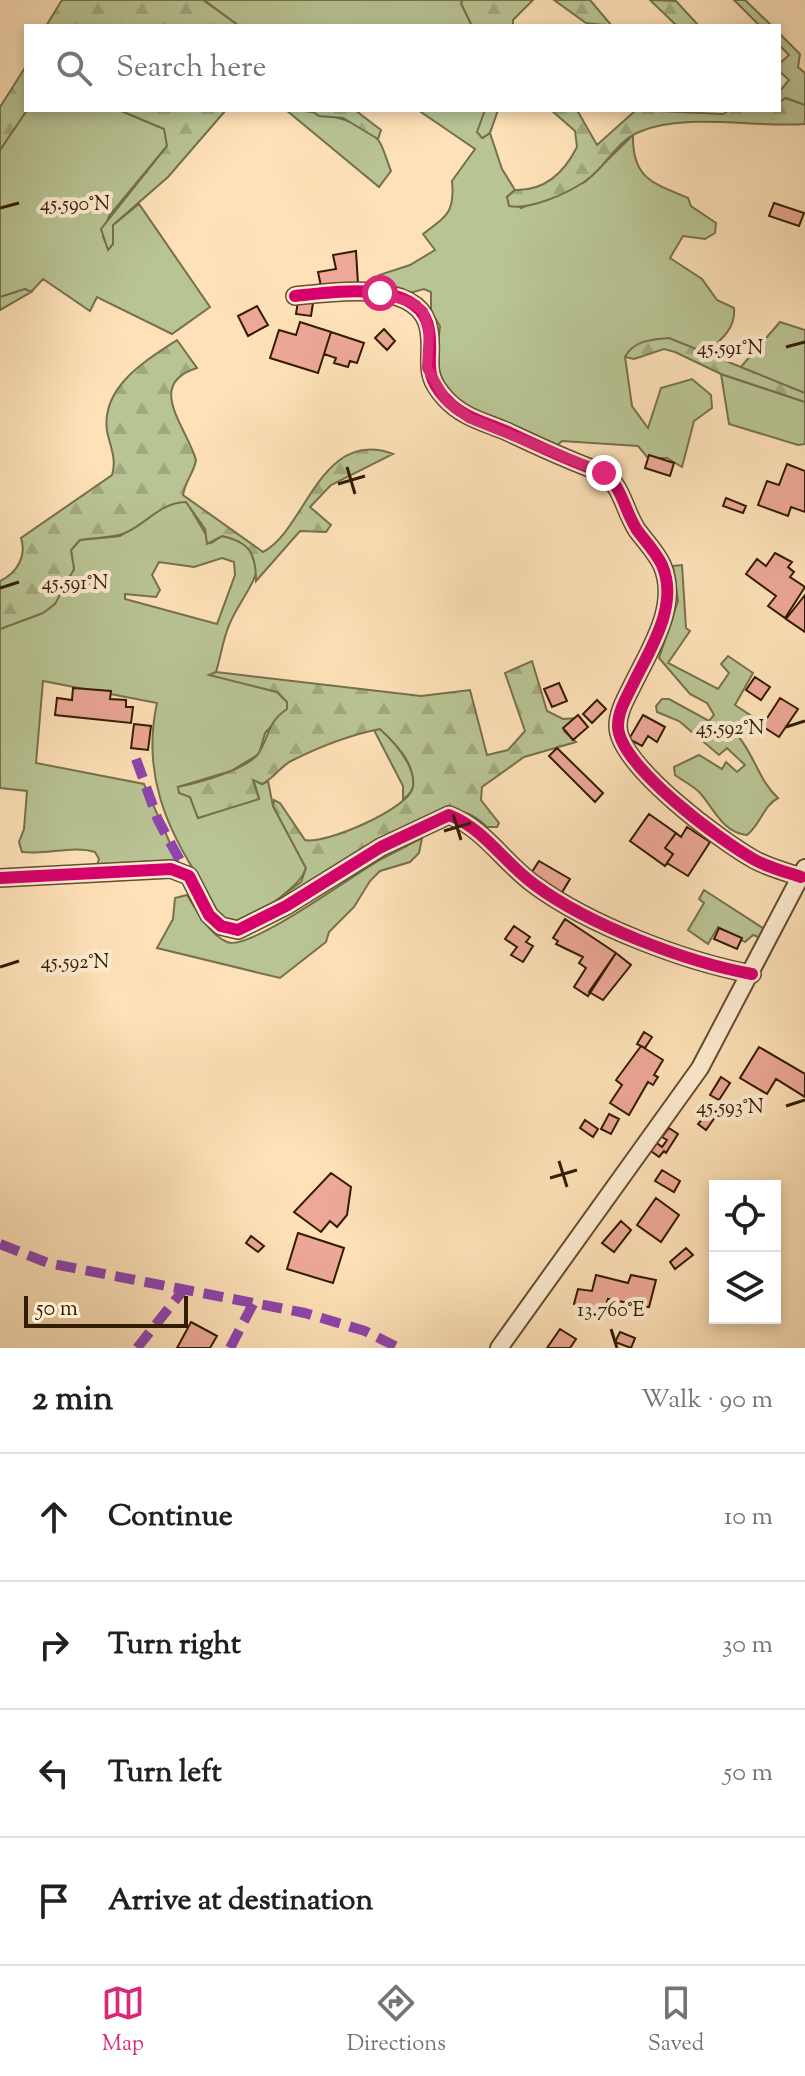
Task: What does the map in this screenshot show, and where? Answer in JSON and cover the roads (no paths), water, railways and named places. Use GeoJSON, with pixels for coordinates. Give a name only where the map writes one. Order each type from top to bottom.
{"type":"FeatureCollection","features":[{"type":"Feature","properties":{"kind":"street"},"geometry":{"type":"LineString","coordinates":[[295,296],[350,290],[380,293],[410,302],[423,311],[429,330],[427,368],[446,400],[469,418],[604,473],[615,481],[635,528],[662,566],[666,584],[666,611],[657,637],[622,707],[618,727],[621,740],[635,761],[696,821],[758,862],[803,872],[700,1068],[499,1348]]}},
{"type":"Feature","properties":{"kind":"street"},"geometry":{"type":"LineString","coordinates":[[0,878],[171,869],[189,876],[209,915],[221,926],[238,930],[286,906],[381,847],[449,815],[468,822],[534,885],[583,912],[679,955],[752,974]]}}]}
